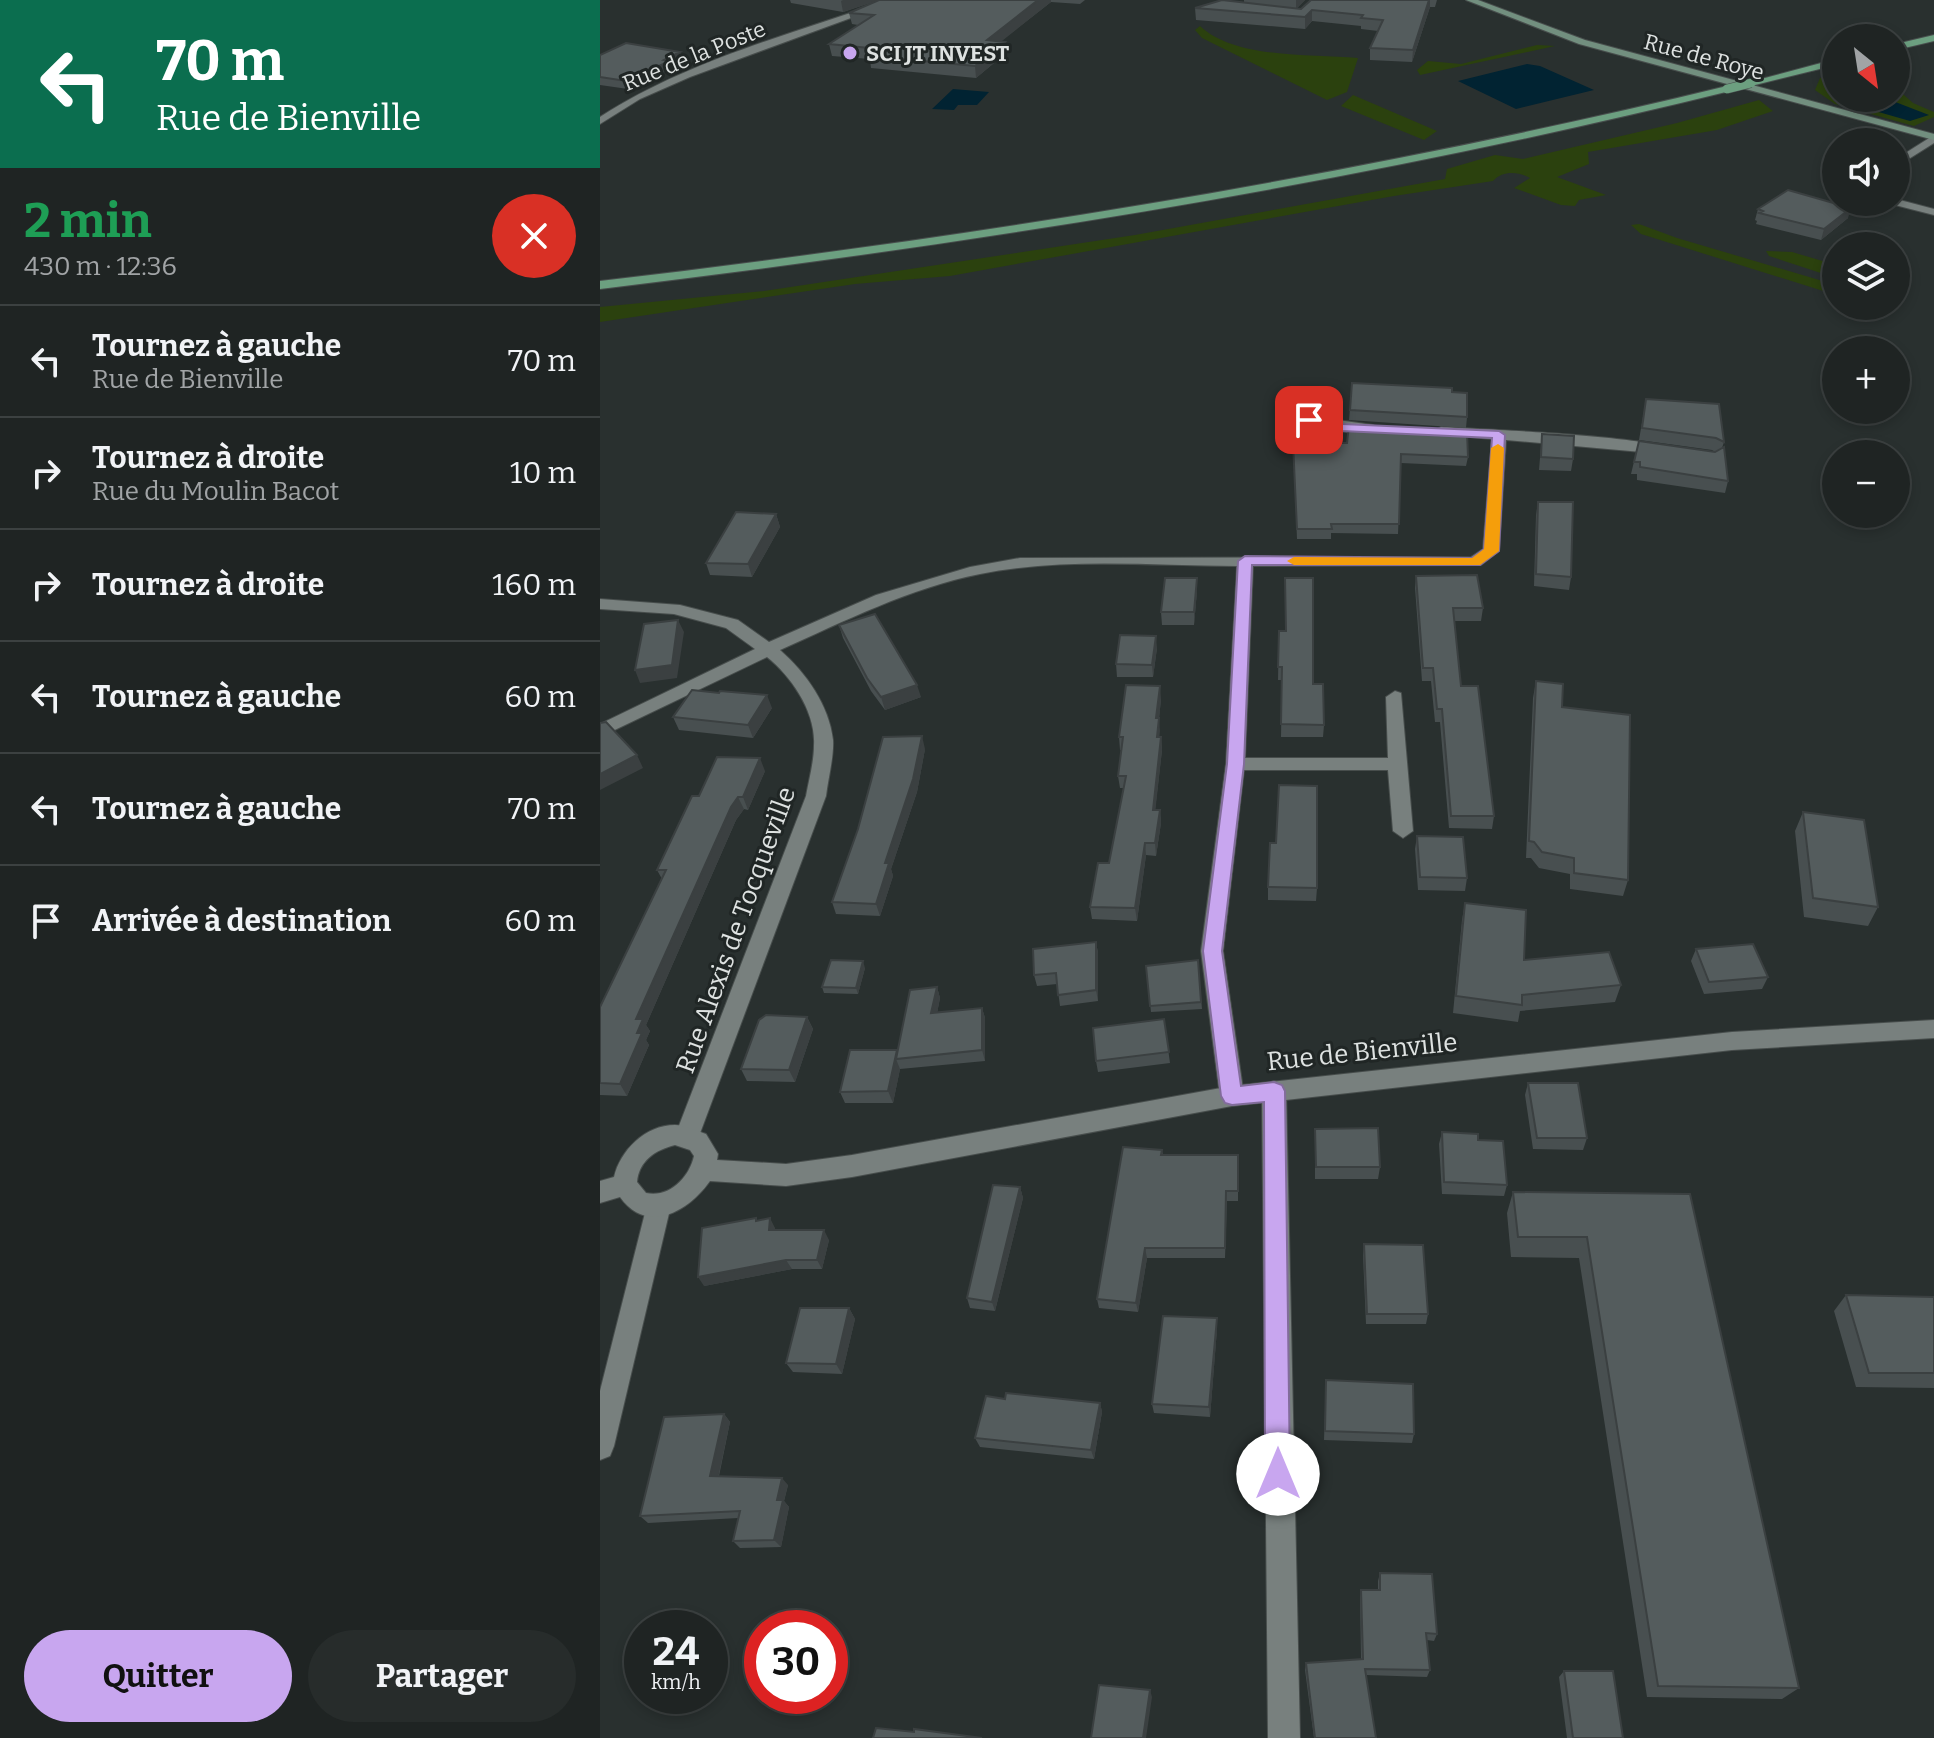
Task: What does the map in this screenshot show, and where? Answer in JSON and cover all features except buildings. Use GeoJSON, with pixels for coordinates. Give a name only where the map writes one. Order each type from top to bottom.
{"type":"FeatureCollection","features":[{"type":"Feature","properties":{"kind":"main road","name":"Rue de Roye"},"geometry":{"type":"LineString","coordinates":[[1470,0],[1582,42],[1934,138]]}},
{"type":"Feature","properties":{"kind":"main road"},"geometry":{"type":"LineString","coordinates":[[1910,44],[1934,38]]}},
{"type":"Feature","properties":{"kind":"main road"},"geometry":{"type":"LineString","coordinates":[[600,285],[948,242],[1276,189],[1440,157],[1822,65]]}},
{"type":"Feature","properties":{"kind":"street","name":"Rue de la Poste"},"geometry":{"type":"LineString","coordinates":[[600,121],[637,97],[687,75],[896,0]]}},
{"type":"Feature","properties":{"kind":"street"},"geometry":{"type":"LineString","coordinates":[[1910,154],[1934,138]]}},
{"type":"Feature","properties":{"kind":"street"},"geometry":{"type":"LineString","coordinates":[[1910,206],[1934,212]]}},
{"type":"Feature","properties":{"kind":"street"},"geometry":{"type":"LineString","coordinates":[[1309,420],[1342,427],[1384,429]]}},
{"type":"Feature","properties":{"kind":"street"},"geometry":{"type":"LineString","coordinates":[[1426,431],[1619,444],[1681,452]]}},
{"type":"Feature","properties":{"kind":"street"},"geometry":{"type":"LineString","coordinates":[[600,731],[766,650],[882,598],[976,570],[1050,562],[1475,562],[1491,551],[1499,435]]}},
{"type":"Feature","properties":{"kind":"street"},"geometry":{"type":"LineString","coordinates":[[1232,1096],[1212,951],[1235,764],[1245,561]]}},
{"type":"Feature","properties":{"kind":"street","name":"Rue Alexis de Tocqueville"},"geometry":{"type":"LineString","coordinates":[[600,604],[674,609],[732,624],[777,656],[802,684],[817,712],[824,742],[816,796],[687,1136]]}},
{"type":"Feature","properties":{"kind":"street"},"geometry":{"type":"LineString","coordinates":[[1395,697],[1403,831]]}},
{"type":"Feature","properties":{"kind":"street"},"geometry":{"type":"LineString","coordinates":[[1235,764],[1397,764]]}},
{"type":"Feature","properties":{"kind":"street","name":"Rue de Bienville"},"geometry":{"type":"LineString","coordinates":[[704,1170],[786,1175],[852,1166],[1232,1096],[1732,1041],[1934,1029]]}},
{"type":"Feature","properties":{"kind":"street"},"geometry":{"type":"LineString","coordinates":[[1274,1091],[1284,1738]]}},
{"type":"Feature","properties":{"kind":"street"},"geometry":{"type":"LineString","coordinates":[[687,1136],[704,1149],[704,1170],[692,1189],[659,1205],[636,1201],[625,1185],[625,1173],[638,1152],[662,1137],[687,1136]]}},
{"type":"Feature","properties":{"kind":"street"},"geometry":{"type":"LineString","coordinates":[[600,1192],[625,1185]]}},
{"type":"Feature","properties":{"kind":"street"},"geometry":{"type":"LineString","coordinates":[[600,1446],[659,1205]]}},
{"type":"Feature","properties":{"kind":"green space"},"geometry":{"type":"Polygon","coordinates":[[[1200,26],[1215,37],[1253,50],[1358,58],[1347,92],[1327,100],[1202,38],[1195,30],[1200,26]]]}},
{"type":"Feature","properties":{"kind":"green space"},"geometry":{"type":"Polygon","coordinates":[[[1537,45],[1555,46],[1420,75],[1417,70],[1428,61],[1461,64],[1537,45]]]}},
{"type":"Feature","properties":{"kind":"green space"},"geometry":{"type":"Polygon","coordinates":[[[1822,78],[1822,95],[1815,90],[1822,78]]]}},
{"type":"Feature","properties":{"kind":"green space"},"geometry":{"type":"Polygon","coordinates":[[[1353,95],[1437,131],[1424,140],[1341,106],[1353,95]]]}},
{"type":"Feature","properties":{"kind":"green space"},"geometry":{"type":"Polygon","coordinates":[[[1759,100],[1773,111],[1717,130],[1588,152],[1589,164],[1557,177],[1606,195],[1579,200],[1575,206],[1561,205],[1514,188],[1530,178],[1516,173],[1506,174],[1493,181],[950,276],[855,284],[600,322],[600,307],[764,291],[970,260],[1135,235],[1445,179],[1447,169],[1495,155],[1523,159],[1677,123],[1759,100]]]}},
{"type":"Feature","properties":{"kind":"green space"},"geometry":{"type":"Polygon","coordinates":[[[1910,100],[1934,112],[1934,117],[1914,126],[1864,112],[1910,112],[1910,100]]]}},
{"type":"Feature","properties":{"kind":"green space"},"geometry":{"type":"Polygon","coordinates":[[[1639,224],[1822,281],[1822,291],[1641,234],[1631,225],[1639,224]]]}},
{"type":"Feature","properties":{"kind":"green space"},"geometry":{"type":"Polygon","coordinates":[[[1766,251],[1792,252],[1822,261],[1822,273],[1769,256],[1766,251]]]}},
{"type":"Feature","properties":{"kind":"water"},"geometry":{"type":"Polygon","coordinates":[[[1527,64],[1540,66],[1594,90],[1516,109],[1458,81],[1527,64]]]}},
{"type":"Feature","properties":{"kind":"water"},"geometry":{"type":"Polygon","coordinates":[[[953,89],[989,92],[977,105],[958,105],[954,110],[932,109],[953,89]]]}},
{"type":"Feature","properties":{"kind":"water"},"geometry":{"type":"Polygon","coordinates":[[[1910,108],[1929,115],[1910,121],[1878,112],[1910,112],[1910,108]]]}},
{"type":"Feature","properties":{"kind":"slow traffic"},"geometry":{"type":"LineString","coordinates":[[1294,561],[1475,562],[1491,551],[1498,448]]}},
{"type":"Feature","properties":{"kind":"place","name":"SCI JT INVEST"},"geometry":{"type":"Point","coordinates":[850,53]}},
{"type":"Feature","properties":{"kind":"route"},"geometry":{"type":"LineString","coordinates":[[1278,1474],[1274,1091],[1232,1096],[1212,951],[1235,764],[1245,561],[1475,562],[1491,551],[1499,435],[1342,427],[1309,420]]}}]}
